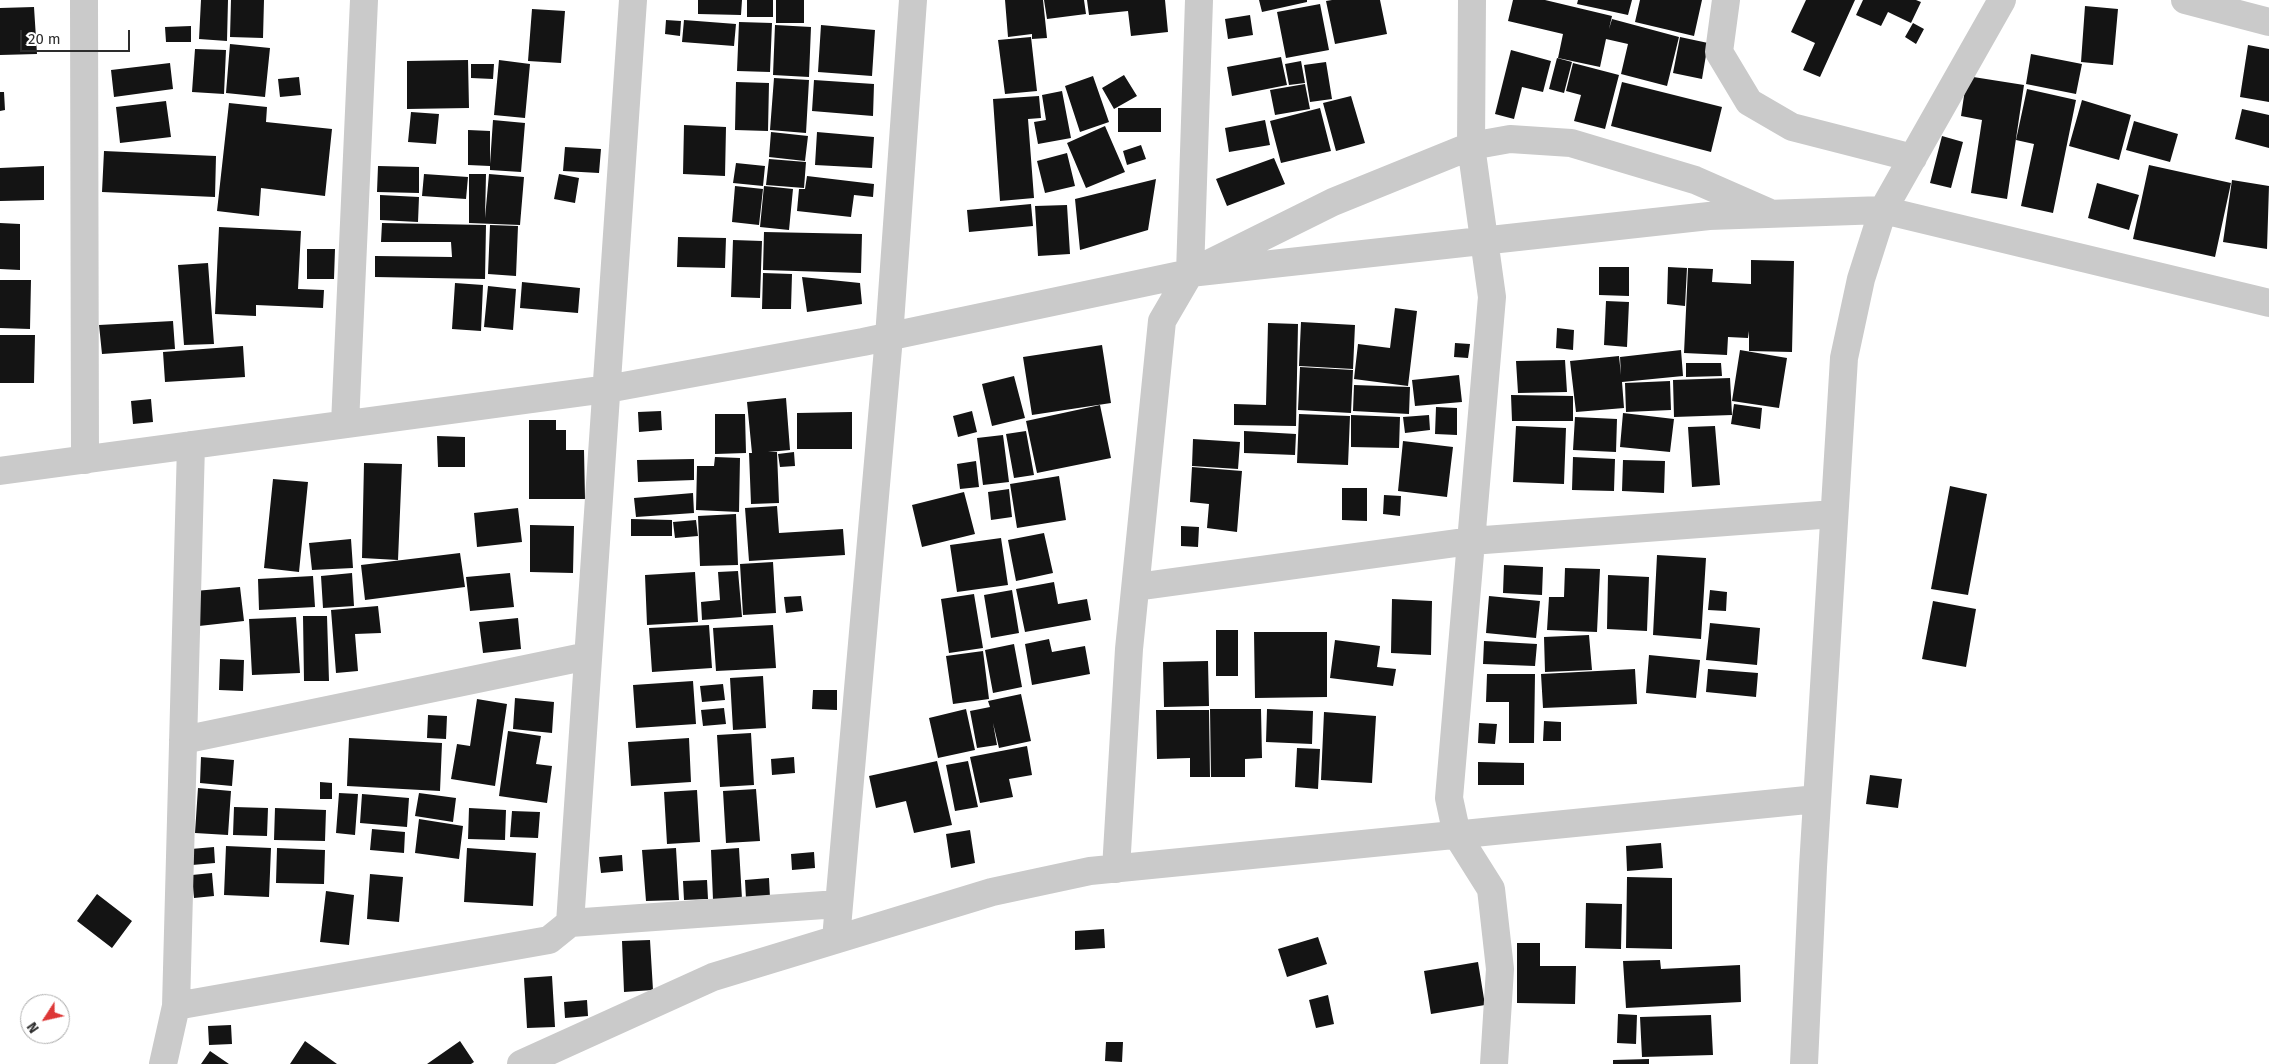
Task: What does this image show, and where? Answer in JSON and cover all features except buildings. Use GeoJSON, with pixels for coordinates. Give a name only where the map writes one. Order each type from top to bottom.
{"type":"FeatureCollection","features":[{"type":"Feature","properties":{"kind":"street"},"geometry":{"type":"LineString","coordinates":[[84,0],[85,460]]}},
{"type":"Feature","properties":{"kind":"street"},"geometry":{"type":"LineString","coordinates":[[345,424],[364,0]]}},
{"type":"Feature","properties":{"kind":"street"},"geometry":{"type":"LineString","coordinates":[[570,923],[633,0]]}},
{"type":"Feature","properties":{"kind":"street"},"geometry":{"type":"LineString","coordinates":[[836,939],[889,337],[913,0]]}},
{"type":"Feature","properties":{"kind":"street"},"geometry":{"type":"LineString","coordinates":[[1116,869],[1129,649],[1162,321],[1190,273],[1199,0]]}},
{"type":"Feature","properties":{"kind":"street"},"geometry":{"type":"LineString","coordinates":[[1472,0],[1471,146],[1492,297],[1449,798],[1457,834],[1491,889],[1500,969],[1494,1064]]}},
{"type":"Feature","properties":{"kind":"street"},"geometry":{"type":"LineString","coordinates":[[1726,0],[1719,52],[1749,102],[1792,127],[1913,158]]}},
{"type":"Feature","properties":{"kind":"street"},"geometry":{"type":"LineString","coordinates":[[1804,1064],[1817,799],[1844,358],[1861,279],[1883,210],[2002,0]]}},
{"type":"Feature","properties":{"kind":"street"},"geometry":{"type":"LineString","coordinates":[[2185,0],[2269,22]]}},
{"type":"Feature","properties":{"kind":"street"},"geometry":{"type":"LineString","coordinates":[[1190,273],[1334,202],[1471,146],[1510,139],[1571,143],[1696,180],[1774,214]]}},
{"type":"Feature","properties":{"kind":"street"},"geometry":{"type":"LineString","coordinates":[[0,471],[607,389],[889,337],[1190,273],[1708,216],[1883,210],[2269,303]]}},
{"type":"Feature","properties":{"kind":"street"},"geometry":{"type":"LineString","coordinates":[[163,1064],[176,1006],[191,445]]}},
{"type":"Feature","properties":{"kind":"street"},"geometry":{"type":"LineString","coordinates":[[1136,587],[1471,541],[1834,514]]}},
{"type":"Feature","properties":{"kind":"street"},"geometry":{"type":"LineString","coordinates":[[183,740],[588,656]]}},
{"type":"Feature","properties":{"kind":"street"},"geometry":{"type":"LineString","coordinates":[[521,1064],[713,977],[992,892],[1090,871],[1817,799]]}},
{"type":"Feature","properties":{"kind":"street"},"geometry":{"type":"LineString","coordinates":[[176,1006],[549,940],[570,923],[838,904]]}}]}
